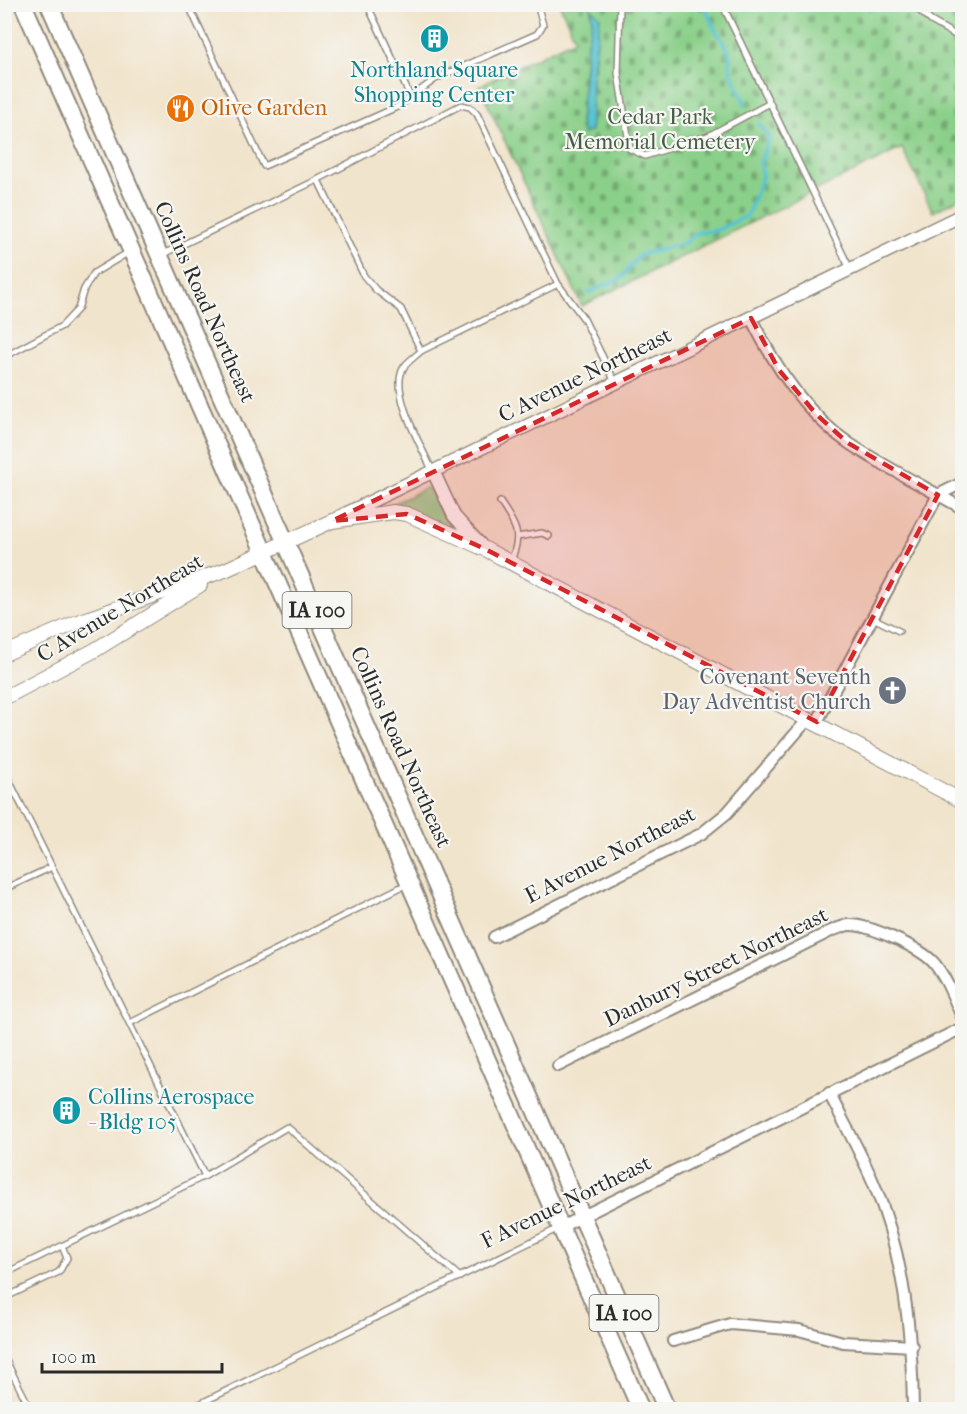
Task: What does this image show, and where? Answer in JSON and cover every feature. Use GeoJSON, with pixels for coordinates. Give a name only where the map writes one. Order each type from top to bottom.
{"type":"FeatureCollection","features":[{"type":"Feature","properties":{"kind":"highway","name":"IA 100"},"geometry":{"type":"LineString","coordinates":[[23,4],[641,1410]]}},
{"type":"Feature","properties":{"kind":"highway","name":"Collins Road Northeast"},"geometry":{"type":"LineString","coordinates":[[49,4],[667,1410]]}},
{"type":"Feature","properties":{"kind":"main road"},"geometry":{"type":"LineString","coordinates":[[332,520],[393,512],[407,514],[485,549],[963,801]]}},
{"type":"Feature","properties":{"kind":"main road","name":"C Avenue Northeast"},"geometry":{"type":"LineString","coordinates":[[4,654],[75,623],[225,570],[332,520]]}},
{"type":"Feature","properties":{"kind":"main road","name":"C Avenue Northeast"},"geometry":{"type":"LineString","coordinates":[[4,698],[95,650],[225,570]]}},
{"type":"Feature","properties":{"kind":"street","name":"C Avenue Northeast"},"geometry":{"type":"LineString","coordinates":[[332,520],[434,473],[963,214]]}},
{"type":"Feature","properties":{"kind":"street"},"geometry":{"type":"LineString","coordinates":[[751,318],[779,370],[817,416],[848,443],[963,508]]}},
{"type":"Feature","properties":{"kind":"street"},"geometry":{"type":"LineString","coordinates":[[434,473],[454,516],[485,549]]}},
{"type":"Feature","properties":{"kind":"street"},"geometry":{"type":"LineString","coordinates":[[938,495],[963,483]]}},
{"type":"Feature","properties":{"kind":"street","name":"E Avenue Northeast"},"geometry":{"type":"LineString","coordinates":[[494,937],[701,834],[728,813],[813,720],[873,618],[938,495]]}},
{"type":"Feature","properties":{"kind":"street","name":"Danbury Street Northeast"},"geometry":{"type":"LineString","coordinates":[[558,1066],[847,925],[873,930],[932,960],[942,974],[963,1017]]}},
{"type":"Feature","properties":{"kind":"street","name":"F Avenue Northeast"},"geometry":{"type":"LineString","coordinates":[[561,1227],[963,1028]]}},
{"type":"Feature","properties":{"kind":"street"},"geometry":{"type":"LineString","coordinates":[[829,1093],[874,1183],[889,1225],[912,1346],[913,1410]]}},
{"type":"Feature","properties":{"kind":"street"},"geometry":{"type":"LineString","coordinates":[[673,1341],[730,1324],[799,1330],[843,1342],[912,1346]]}},
{"type":"Feature","properties":{"kind":"lane"},"geometry":{"type":"LineString","coordinates":[[188,4],[264,166],[397,107],[437,78],[537,34],[543,25],[537,4]]}},
{"type":"Feature","properties":{"kind":"lane"},"geometry":{"type":"LineString","coordinates":[[367,4],[411,98]]}},
{"type":"Feature","properties":{"kind":"lane"},"geometry":{"type":"LineString","coordinates":[[620,4],[618,73],[630,149],[645,156],[708,136],[770,103]]}},
{"type":"Feature","properties":{"kind":"lane"},"geometry":{"type":"LineString","coordinates":[[722,4],[850,269]]}},
{"type":"Feature","properties":{"kind":"lane"},"geometry":{"type":"LineString","coordinates":[[912,4],[931,21],[963,39]]}},
{"type":"Feature","properties":{"kind":"lane"},"geometry":{"type":"LineString","coordinates":[[160,256],[318,180],[461,105],[470,107],[477,114],[558,284],[584,319],[615,383]]}},
{"type":"Feature","properties":{"kind":"lane"},"geometry":{"type":"LineString","coordinates":[[318,180],[364,276],[376,290],[401,309],[421,351]]}},
{"type":"Feature","properties":{"kind":"lane"},"geometry":{"type":"LineString","coordinates":[[4,357],[62,326],[78,309],[84,289],[94,273],[131,252]]}},
{"type":"Feature","properties":{"kind":"lane"},"geometry":{"type":"LineString","coordinates":[[434,473],[400,396],[399,380],[404,367],[421,351],[558,284]]}},
{"type":"Feature","properties":{"kind":"lane"},"geometry":{"type":"LineString","coordinates":[[500,502],[516,527],[518,543],[510,562]]}},
{"type":"Feature","properties":{"kind":"lane"},"geometry":{"type":"LineString","coordinates":[[517,537],[542,534],[549,536]]}},
{"type":"Feature","properties":{"kind":"lane"},"geometry":{"type":"LineString","coordinates":[[873,618],[899,631]]}},
{"type":"Feature","properties":{"kind":"lane"},"geometry":{"type":"LineString","coordinates":[[4,771],[205,1176]]}},
{"type":"Feature","properties":{"kind":"lane"},"geometry":{"type":"LineString","coordinates":[[4,890],[52,867]]}},
{"type":"Feature","properties":{"kind":"lane"},"geometry":{"type":"LineString","coordinates":[[130,1023],[408,884]]}},
{"type":"Feature","properties":{"kind":"lane"},"geometry":{"type":"LineString","coordinates":[[4,1274],[205,1176],[287,1127],[460,1276]]}},
{"type":"Feature","properties":{"kind":"lane","name":"F Avenue Northeast"},"geometry":{"type":"LineString","coordinates":[[187,1410],[561,1227]]}},
{"type":"Feature","properties":{"kind":"lane"},"geometry":{"type":"LineString","coordinates":[[4,1298],[59,1272],[67,1258],[62,1246]]}},
{"type":"Feature","properties":{"kind":"lane"},"geometry":{"type":"LineString","coordinates":[[4,1357],[31,1410]]}},
{"type":"Feature","properties":{"kind":"highlighted area"},"geometry":{"type":"Polygon","coordinates":[[[751,318],[779,370],[817,415],[848,443],[938,495],[817,722],[485,549],[407,514],[332,521],[751,318]]]}},
{"type":"Feature","properties":{"kind":"green space","name":"Cedar Park Memorial Cemetery"},"geometry":{"type":"Polygon","coordinates":[[[560,5],[962,5],[962,197],[933,212],[902,148],[582,306],[479,86],[575,39],[560,5]]]}},
{"type":"Feature","properties":{"kind":"green space"},"geometry":{"type":"Polygon","coordinates":[[[428,488],[453,530],[391,505],[428,488]]]}},
{"type":"Feature","properties":{"kind":"water"},"geometry":{"type":"Polygon","coordinates":[[[591,8],[600,17],[592,79],[591,131],[583,134],[580,123],[587,42],[592,22],[591,8]]]}},
{"type":"Feature","properties":{"kind":"waterway"},"geometry":{"type":"LineString","coordinates":[[704,4],[713,26],[729,51],[731,73],[746,105]]}},
{"type":"Feature","properties":{"kind":"waterway"},"geometry":{"type":"LineString","coordinates":[[589,292],[620,279],[640,255],[685,243],[697,233],[717,230],[747,216],[762,177],[760,164],[769,137],[759,124]]}},
{"type":"Feature","properties":{"kind":"place","name":"Northland Square Shopping Center"},"geometry":{"type":"Point","coordinates":[434,38]}},
{"type":"Feature","properties":{"kind":"place","name":"Olive Garden"},"geometry":{"type":"Point","coordinates":[180,108]}},
{"type":"Feature","properties":{"kind":"place","name":"Covenant Seventh Day Adventist Church"},"geometry":{"type":"Point","coordinates":[892,690]}},
{"type":"Feature","properties":{"kind":"place","name":"Collins Aerospace - Bldg 105"},"geometry":{"type":"Point","coordinates":[67,1110]}}]}
